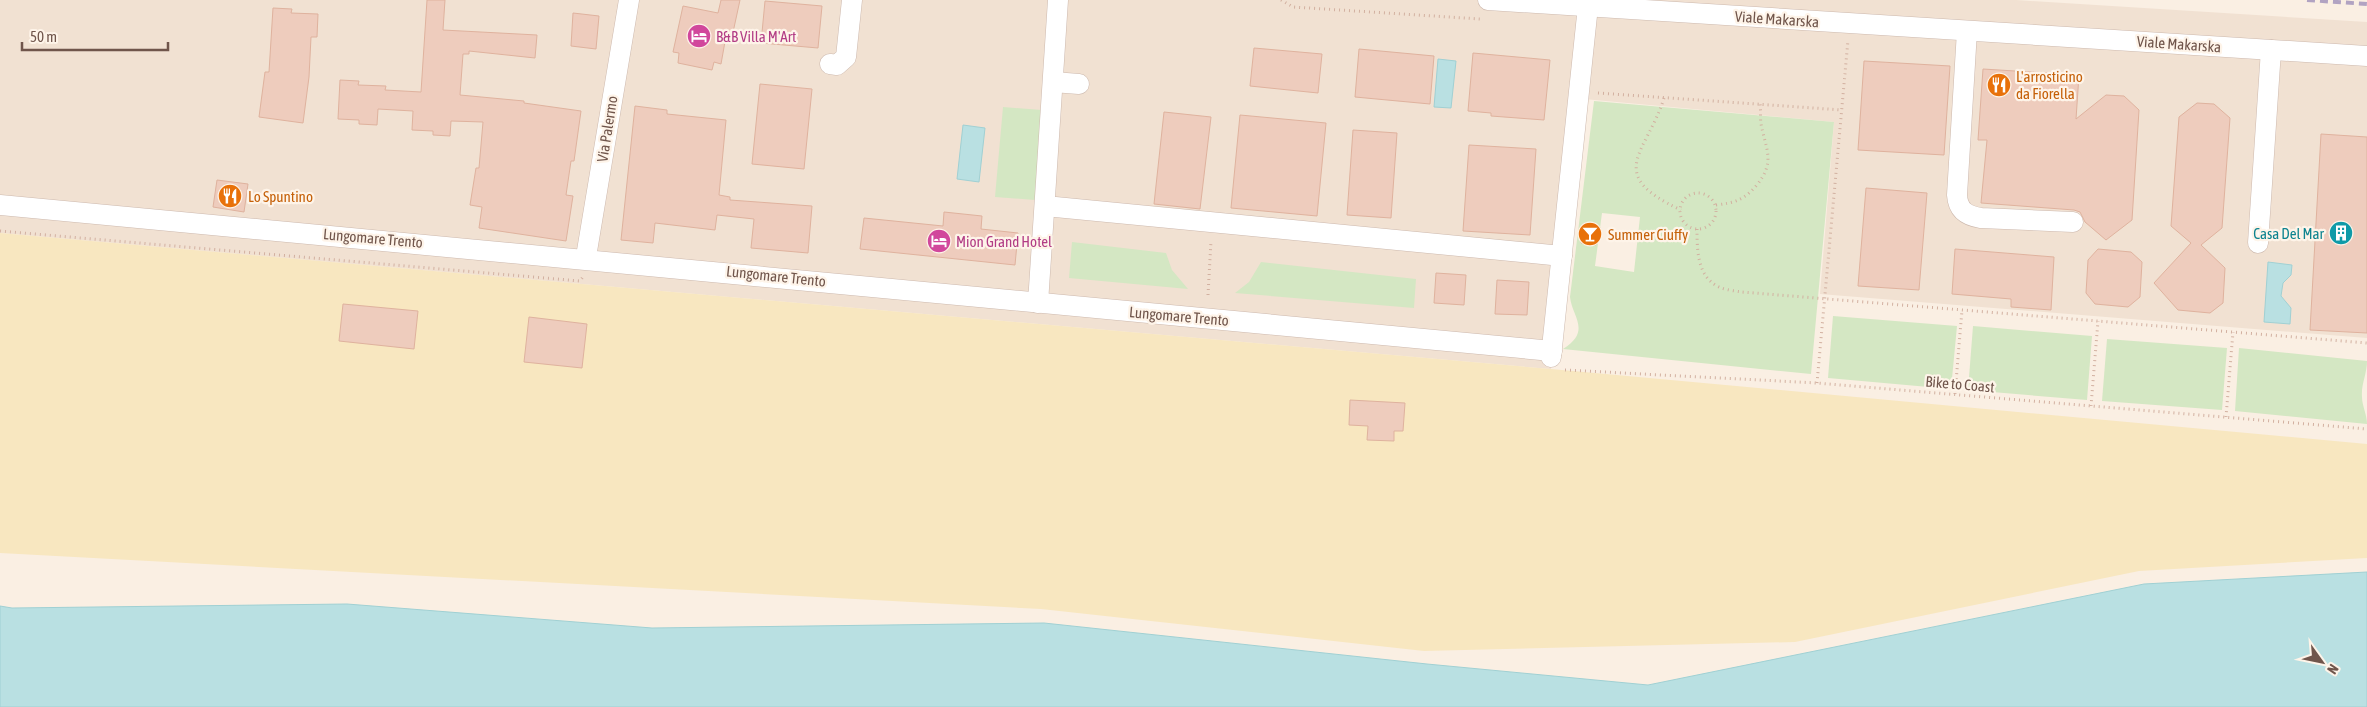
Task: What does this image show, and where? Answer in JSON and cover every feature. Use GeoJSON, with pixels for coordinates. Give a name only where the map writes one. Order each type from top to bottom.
{"type":"FeatureCollection","features":[{"type":"Feature","properties":{"kind":"street","name":"Via Palermo"},"geometry":{"type":"LineString","coordinates":[[584,267],[628,0]]}},
{"type":"Feature","properties":{"kind":"street"},"geometry":{"type":"LineString","coordinates":[[830,64],[837,65],[846,57],[852,0]]}},
{"type":"Feature","properties":{"kind":"street"},"geometry":{"type":"LineString","coordinates":[[1038,303],[1058,0]]}},
{"type":"Feature","properties":{"kind":"street","name":"Viale Makarska"},"geometry":{"type":"LineString","coordinates":[[1488,0],[2367,56]]}},
{"type":"Feature","properties":{"kind":"street"},"geometry":{"type":"LineString","coordinates":[[1555,359],[1562,256],[1588,6]]}},
{"type":"Feature","properties":{"kind":"street"},"geometry":{"type":"LineString","coordinates":[[1967,31],[1957,195],[1960,207],[1966,214],[1981,218],[2073,222]]}},
{"type":"Feature","properties":{"kind":"street"},"geometry":{"type":"LineString","coordinates":[[2258,243],[2271,50]]}},
{"type":"Feature","properties":{"kind":"street"},"geometry":{"type":"LineString","coordinates":[[1053,82],[1079,84]]}},
{"type":"Feature","properties":{"kind":"street","name":"Lungomare Trento"},"geometry":{"type":"LineString","coordinates":[[0,205],[584,267],[1038,303],[1555,359]]}},
{"type":"Feature","properties":{"kind":"street"},"geometry":{"type":"LineString","coordinates":[[1045,206],[1562,256]]}},
{"type":"Feature","properties":{"kind":"path"},"geometry":{"type":"LineString","coordinates":[[1817,383],[1850,24]]}},
{"type":"Feature","properties":{"kind":"path"},"geometry":{"type":"LineString","coordinates":[[1578,91],[1842,110]]}},
{"type":"Feature","properties":{"kind":"path"},"geometry":{"type":"LineString","coordinates":[[1664,98],[1659,115],[1638,151],[1636,165],[1639,180],[1650,193],[1680,210]]}},
{"type":"Feature","properties":{"kind":"path"},"geometry":{"type":"LineString","coordinates":[[1716,205],[1735,203],[1749,195],[1761,181],[1768,166],[1768,146],[1761,124],[1760,104]]}},
{"type":"Feature","properties":{"kind":"path"},"geometry":{"type":"LineString","coordinates":[[1696,193],[1708,196],[1716,205],[1716,217],[1708,226],[1697,229],[1687,225],[1680,210],[1685,198],[1696,193]]}},
{"type":"Feature","properties":{"kind":"path"},"geometry":{"type":"LineString","coordinates":[[1697,229],[1698,253],[1704,274],[1719,287],[1742,292],[2367,343]]}},
{"type":"Feature","properties":{"kind":"path"},"geometry":{"type":"LineString","coordinates":[[0,231],[580,281],[584,267]]}},
{"type":"Feature","properties":{"kind":"path"},"geometry":{"type":"LineString","coordinates":[[1208,295],[1211,238]]}},
{"type":"Feature","properties":{"kind":"path"},"geometry":{"type":"LineString","coordinates":[[1955,395],[1962,310]]}},
{"type":"Feature","properties":{"kind":"path"},"geometry":{"type":"LineString","coordinates":[[2091,406],[2098,321]]}},
{"type":"Feature","properties":{"kind":"path"},"geometry":{"type":"LineString","coordinates":[[2226,417],[2233,332]]}},
{"type":"Feature","properties":{"kind":"path","name":"Bike to Coast"},"geometry":{"type":"LineString","coordinates":[[1555,359],[1955,395],[2367,429]]}},
{"type":"Feature","properties":{"kind":"shaded area"},"geometry":{"type":"Polygon","coordinates":[[[0,0],[2016,0],[2367,22],[2367,338],[1820,294],[1834,122],[1573,98],[1551,369],[0,233],[0,0]]]}},
{"type":"Feature","properties":{"kind":"green space"},"geometry":{"type":"Polygon","coordinates":[[[1594,101],[1834,122],[1811,374],[1563,349],[1577,336],[1578,330],[1570,297],[1594,101]],[[1602,213],[1595,266],[1634,272],[1640,217],[1602,213]]]}},
{"type":"Feature","properties":{"kind":"green space"},"geometry":{"type":"Polygon","coordinates":[[[1003,107],[1042,110],[1035,200],[995,197],[1003,107]]]}},
{"type":"Feature","properties":{"kind":"green space"},"geometry":{"type":"Polygon","coordinates":[[[1072,242],[1166,253],[1172,270],[1188,289],[1069,278],[1072,242]]]}},
{"type":"Feature","properties":{"kind":"green space"},"geometry":{"type":"Polygon","coordinates":[[[1261,262],[1416,279],[1414,308],[1235,293],[1249,282],[1261,262]]]}},
{"type":"Feature","properties":{"kind":"green space"},"geometry":{"type":"Polygon","coordinates":[[[1833,316],[1957,326],[1951,389],[1828,378],[1833,316]]]}},
{"type":"Feature","properties":{"kind":"green space"},"geometry":{"type":"Polygon","coordinates":[[[1973,326],[2092,336],[2087,400],[1968,390],[1973,326]]]}},
{"type":"Feature","properties":{"kind":"green space"},"geometry":{"type":"Polygon","coordinates":[[[2107,339],[2227,348],[2222,410],[2102,401],[2107,339]]]}},
{"type":"Feature","properties":{"kind":"green space"},"geometry":{"type":"Polygon","coordinates":[[[2239,348],[2367,361],[2362,400],[2367,424],[2235,411],[2239,348]]]}},
{"type":"Feature","properties":{"kind":"sand"},"geometry":{"type":"Polygon","coordinates":[[[0,233],[1551,369],[2367,444],[2367,558],[2139,571],[1795,642],[1424,651],[1041,609],[0,553],[0,233]]]}},
{"type":"Feature","properties":{"kind":"water"},"geometry":{"type":"Polygon","coordinates":[[[1438,59],[1456,61],[1451,108],[1434,107],[1438,59]]]}},
{"type":"Feature","properties":{"kind":"water"},"geometry":{"type":"Polygon","coordinates":[[[963,125],[985,128],[979,182],[957,179],[963,125]]]}},
{"type":"Feature","properties":{"kind":"water"},"geometry":{"type":"Polygon","coordinates":[[[2268,262],[2292,265],[2291,275],[2283,283],[2281,296],[2291,308],[2290,324],[2264,322],[2268,262]]]}},
{"type":"Feature","properties":{"kind":"water"},"geometry":{"type":"Polygon","coordinates":[[[2367,572],[2367,707],[0,707],[0,606],[12,608],[347,604],[652,628],[1044,623],[1427,664],[1648,685],[2144,584],[2367,572]]]}},
{"type":"Feature","properties":{"kind":"building"},"geometry":{"type":"Polygon","coordinates":[[[427,0],[445,0],[443,30],[537,35],[535,58],[469,51],[469,54],[463,54],[460,95],[524,101],[524,103],[581,111],[574,161],[571,161],[566,195],[573,196],[566,241],[479,228],[482,207],[470,205],[476,168],[479,168],[483,122],[451,121],[450,136],[433,135],[433,131],[412,130],[413,111],[378,109],[377,125],[359,124],[359,120],[338,119],[340,80],[359,81],[358,85],[386,86],[385,90],[421,92],[427,0]]]}},
{"type":"Feature","properties":{"kind":"building","name":"B&B Villa M'Art"},"geometry":{"type":"Polygon","coordinates":[[[721,0],[740,0],[732,37],[726,36],[721,64],[714,62],[712,70],[678,63],[679,53],[673,52],[683,6],[718,13],[721,0]]]}},
{"type":"Feature","properties":{"kind":"building"},"geometry":{"type":"Polygon","coordinates":[[[765,1],[822,6],[818,48],[761,43],[765,1]]]}},
{"type":"Feature","properties":{"kind":"building"},"geometry":{"type":"Polygon","coordinates":[[[273,8],[292,9],[291,13],[318,14],[317,37],[311,37],[309,77],[303,123],[259,117],[265,72],[269,72],[273,8]]]}},
{"type":"Feature","properties":{"kind":"building"},"geometry":{"type":"Polygon","coordinates":[[[573,13],[599,16],[596,49],[571,46],[573,13]]]}},
{"type":"Feature","properties":{"kind":"building"},"geometry":{"type":"Polygon","coordinates":[[[1254,48],[1322,54],[1318,93],[1250,86],[1254,48]]]}},
{"type":"Feature","properties":{"kind":"building"},"geometry":{"type":"Polygon","coordinates":[[[1359,49],[1434,56],[1430,104],[1355,97],[1359,49]]]}},
{"type":"Feature","properties":{"kind":"building"},"geometry":{"type":"Polygon","coordinates":[[[1473,53],[1550,60],[1544,120],[1491,116],[1491,113],[1468,111],[1473,53]]]}},
{"type":"Feature","properties":{"kind":"building"},"geometry":{"type":"Polygon","coordinates":[[[1864,61],[1950,66],[1944,155],[1858,150],[1864,61]]]}},
{"type":"Feature","properties":{"kind":"building"},"geometry":{"type":"Polygon","coordinates":[[[1983,69],[2079,75],[2076,119],[2106,95],[2124,96],[2139,110],[2132,220],[2106,240],[2085,222],[2080,212],[2074,210],[1981,203],[1987,140],[1978,140],[1983,69]]]}},
{"type":"Feature","properties":{"kind":"building"},"geometry":{"type":"Polygon","coordinates":[[[760,84],[812,89],[804,169],[752,164],[760,84]]]}},
{"type":"Feature","properties":{"kind":"building"},"geometry":{"type":"Polygon","coordinates":[[[2197,103],[2214,104],[2230,118],[2222,228],[2201,245],[2225,268],[2223,303],[2210,313],[2178,310],[2154,283],[2191,243],[2171,226],[2179,117],[2197,103]]]}},
{"type":"Feature","properties":{"kind":"building"},"geometry":{"type":"Polygon","coordinates":[[[635,106],[667,110],[667,114],[726,120],[719,195],[730,197],[730,200],[812,206],[808,253],[751,248],[754,219],[717,215],[715,230],[655,223],[653,243],[621,240],[635,106]]]}},
{"type":"Feature","properties":{"kind":"building"},"geometry":{"type":"Polygon","coordinates":[[[1164,112],[1211,117],[1200,209],[1154,204],[1164,112]]]}},
{"type":"Feature","properties":{"kind":"building"},"geometry":{"type":"Polygon","coordinates":[[[1240,115],[1326,123],[1317,216],[1231,208],[1240,115]]]}},
{"type":"Feature","properties":{"kind":"building"},"geometry":{"type":"Polygon","coordinates":[[[1353,130],[1397,133],[1391,218],[1347,215],[1353,130]]]}},
{"type":"Feature","properties":{"kind":"building","name":"Casa Del Mar"},"geometry":{"type":"Polygon","coordinates":[[[2321,134],[2367,137],[2367,333],[2310,330],[2321,134]]]}},
{"type":"Feature","properties":{"kind":"building"},"geometry":{"type":"Polygon","coordinates":[[[1469,145],[1536,149],[1530,235],[1463,231],[1469,145]]]}},
{"type":"Feature","properties":{"kind":"building","name":"Lo Spuntino"},"geometry":{"type":"Polygon","coordinates":[[[217,180],[248,184],[244,212],[213,207],[217,180]]]}},
{"type":"Feature","properties":{"kind":"building"},"geometry":{"type":"Polygon","coordinates":[[[1866,188],[1927,193],[1919,290],[1858,286],[1866,188]]]}},
{"type":"Feature","properties":{"kind":"building","name":"Mion Grand Hotel"},"geometry":{"type":"Polygon","coordinates":[[[944,212],[982,216],[981,229],[1018,233],[1015,265],[860,249],[864,218],[943,226],[944,212]]]}},
{"type":"Feature","properties":{"kind":"building","name":"Summer Ciuffy"},"geometry":{"type":"Polygon","coordinates":[[[1583,224],[1598,226],[1596,245],[1581,243],[1583,224]]]}},
{"type":"Feature","properties":{"kind":"building"},"geometry":{"type":"Polygon","coordinates":[[[1955,249],[2054,257],[2051,310],[2011,307],[2011,299],[1952,294],[1955,249]]]}},
{"type":"Feature","properties":{"kind":"building"},"geometry":{"type":"Polygon","coordinates":[[[2098,249],[2131,252],[2142,262],[2140,297],[2128,307],[2095,304],[2086,293],[2088,260],[2098,249]]]}},
{"type":"Feature","properties":{"kind":"building"},"geometry":{"type":"Polygon","coordinates":[[[1436,273],[1466,275],[1464,305],[1434,303],[1436,273]]]}},
{"type":"Feature","properties":{"kind":"building"},"geometry":{"type":"Polygon","coordinates":[[[1497,280],[1529,282],[1527,315],[1495,314],[1497,280]]]}},
{"type":"Feature","properties":{"kind":"building"},"geometry":{"type":"Polygon","coordinates":[[[343,304],[418,311],[414,349],[339,341],[343,304]]]}},
{"type":"Feature","properties":{"kind":"building"},"geometry":{"type":"Polygon","coordinates":[[[529,317],[587,324],[582,368],[524,362],[529,317]]]}},
{"type":"Feature","properties":{"kind":"building"},"geometry":{"type":"Polygon","coordinates":[[[1350,400],[1405,403],[1403,431],[1394,431],[1394,441],[1367,440],[1368,426],[1349,425],[1350,400]]]}},
{"type":"Feature","properties":{"kind":"railway"},"geometry":{"type":"LineString","coordinates":[[2307,0],[2367,4]]}},
{"type":"Feature","properties":{"kind":"place","name":"B&B Villa M'Art"},"geometry":{"type":"Point","coordinates":[699,36]}},
{"type":"Feature","properties":{"kind":"place","name":"L'arrosticino da Fiorella"},"geometry":{"type":"Point","coordinates":[1999,85]}},
{"type":"Feature","properties":{"kind":"place","name":"Lo Spuntino"},"geometry":{"type":"Point","coordinates":[230,196]}},
{"type":"Feature","properties":{"kind":"place","name":"Casa Del Mar"},"geometry":{"type":"Point","coordinates":[2341,233]}},
{"type":"Feature","properties":{"kind":"place","name":"Summer Ciuffy"},"geometry":{"type":"Point","coordinates":[1590,234]}},
{"type":"Feature","properties":{"kind":"place","name":"Mion Grand Hotel"},"geometry":{"type":"Point","coordinates":[939,241]}}]}
